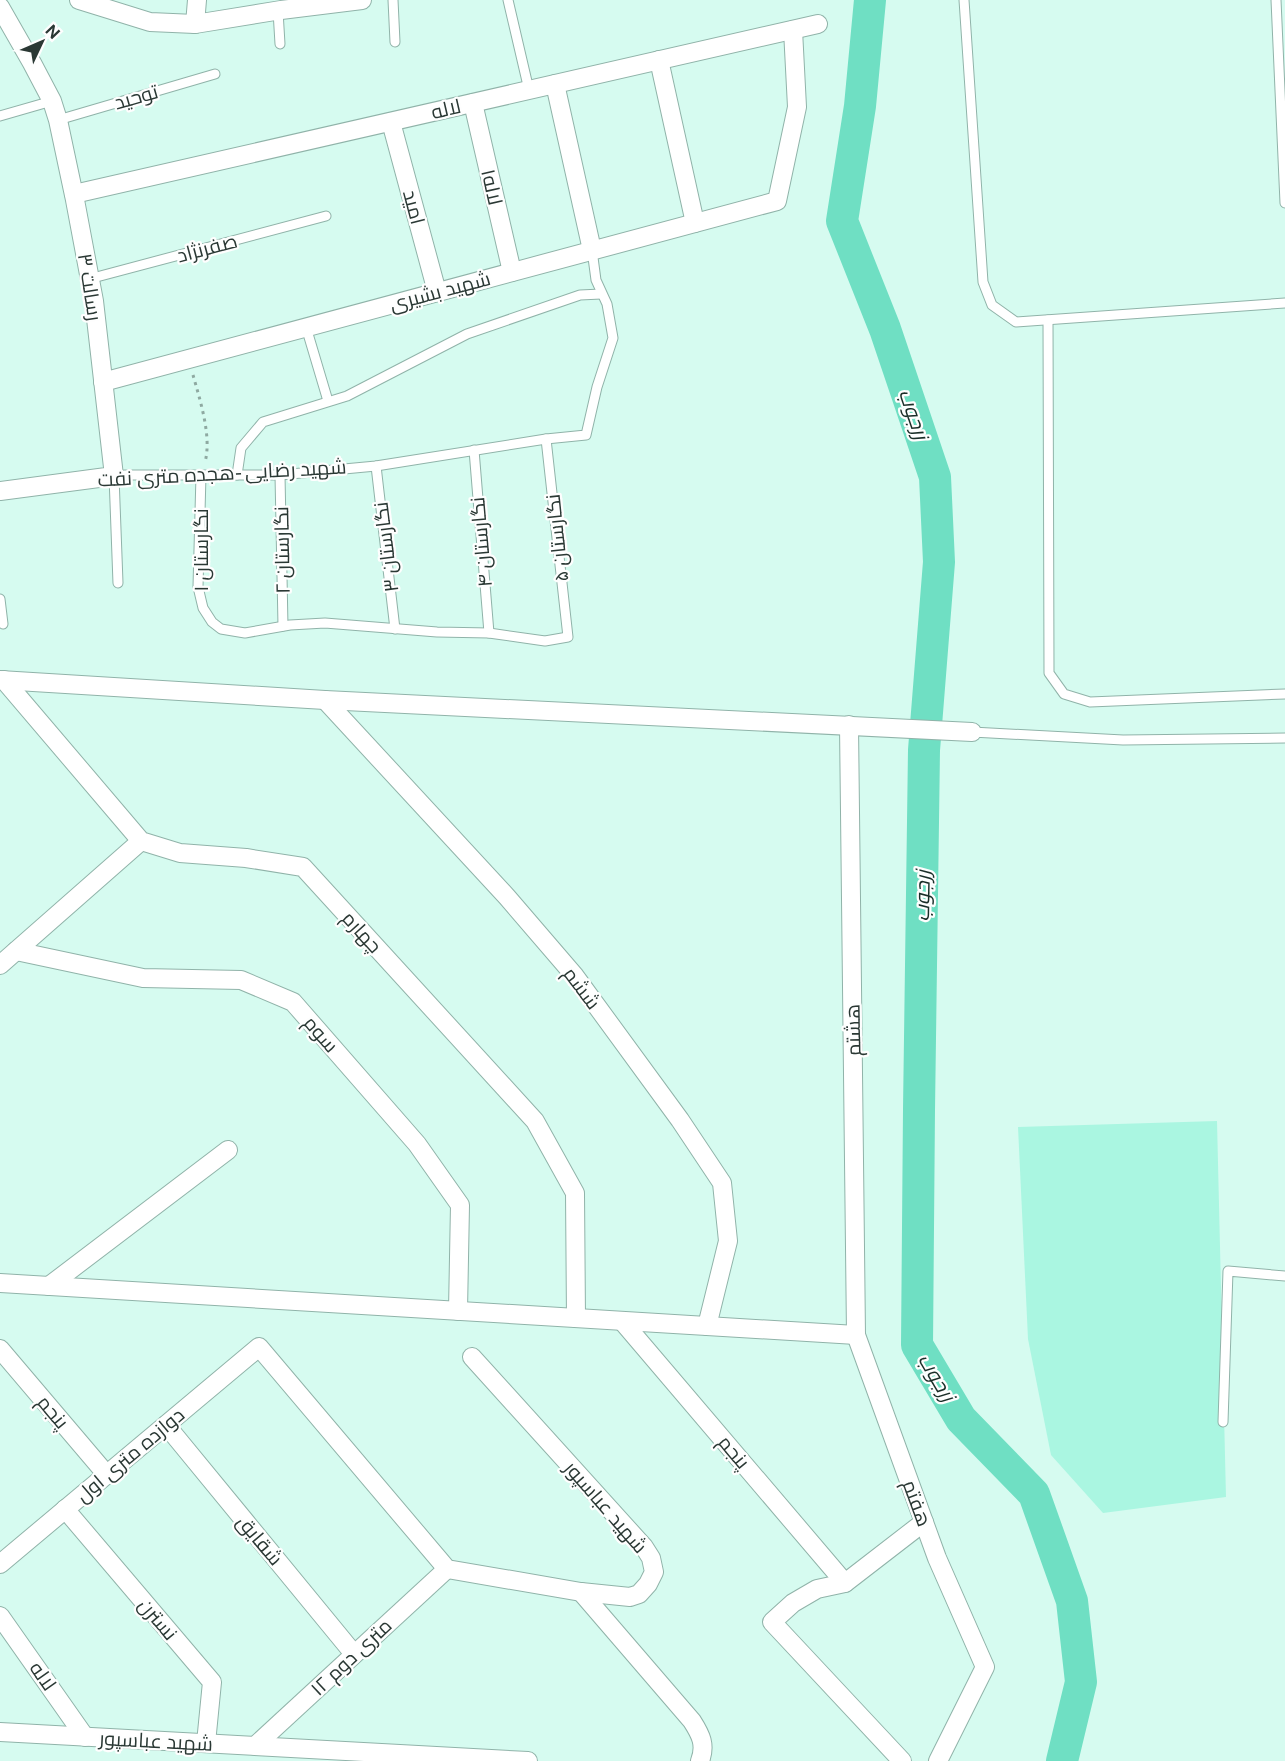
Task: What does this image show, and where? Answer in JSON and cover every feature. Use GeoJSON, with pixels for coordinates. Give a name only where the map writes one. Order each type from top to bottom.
{"type":"FeatureCollection","features":[{"type":"Feature","properties":{"kind":"street"},"geometry":{"type":"LineString","coordinates":[[79,0],[150,22],[195,24],[278,11],[299,4],[362,0]]}},
{"type":"Feature","properties":{"kind":"street"},"geometry":{"type":"LineString","coordinates":[[195,24],[197,0]]}},
{"type":"Feature","properties":{"kind":"street","name":"رسالت ۳"},"geometry":{"type":"LineString","coordinates":[[0,6],[52,101],[57,120],[74,194],[94,301],[114,476]]}},
{"type":"Feature","properties":{"kind":"street","name":"لاله"},"geometry":{"type":"LineString","coordinates":[[74,194],[818,24]]}},
{"type":"Feature","properties":{"kind":"street","name":"شهید بشیری"},"geometry":{"type":"LineString","coordinates":[[103,382],[777,201],[797,107],[793,30]]}},
{"type":"Feature","properties":{"kind":"street"},"geometry":{"type":"LineString","coordinates":[[658,60],[695,223]]}},
{"type":"Feature","properties":{"kind":"street"},"geometry":{"type":"LineString","coordinates":[[555,84],[592,250]]}},
{"type":"Feature","properties":{"kind":"street","name":"لاله۱"},"geometry":{"type":"LineString","coordinates":[[473,103],[512,272]]}},
{"type":"Feature","properties":{"kind":"street","name":"امید"},"geometry":{"type":"LineString","coordinates":[[391,122],[437,292]]}},
{"type":"Feature","properties":{"kind":"street","name":"شهید رضایی -هجده متری نفت"},"geometry":{"type":"LineString","coordinates":[[0,491],[114,476]]}},
{"type":"Feature","properties":{"kind":"street"},"geometry":{"type":"LineString","coordinates":[[2,680],[325,700],[972,732]]}},
{"type":"Feature","properties":{"kind":"street"},"geometry":{"type":"LineString","coordinates":[[0,965],[141,841],[2,680]]}},
{"type":"Feature","properties":{"kind":"street","name":"ششم"},"geometry":{"type":"LineString","coordinates":[[325,700],[507,897],[574,975],[680,1120],[722,1184],[728,1240],[707,1326]]}},
{"type":"Feature","properties":{"kind":"street","name":"هشتم"},"geometry":{"type":"LineString","coordinates":[[855,726],[856,1335]]}},
{"type":"Feature","properties":{"kind":"street","name":"چهارم"},"geometry":{"type":"LineString","coordinates":[[141,841],[180,853],[246,858],[303,867],[535,1121],[575,1193],[576,1318]]}},
{"type":"Feature","properties":{"kind":"street","name":"سوم"},"geometry":{"type":"LineString","coordinates":[[16,951],[143,978],[241,980],[293,1002],[417,1144],[460,1205],[458,1311]]}},
{"type":"Feature","properties":{"kind":"street"},"geometry":{"type":"LineString","coordinates":[[49,1286],[228,1150]]}},
{"type":"Feature","properties":{"kind":"street"},"geometry":{"type":"LineString","coordinates":[[0,1283],[856,1335]]}},
{"type":"Feature","properties":{"kind":"street","name":"پنجم"},"geometry":{"type":"LineString","coordinates":[[622,1321],[845,1583]]}},
{"type":"Feature","properties":{"kind":"street","name":"هفتم"},"geometry":{"type":"LineString","coordinates":[[856,1335],[937,1558],[985,1667],[938,1761]]}},
{"type":"Feature","properties":{"kind":"street","name":"دوازده متری اول"},"geometry":{"type":"LineString","coordinates":[[4,1553],[65,1509],[259,1347],[447,1569]]}},
{"type":"Feature","properties":{"kind":"street","name":"پنجم"},"geometry":{"type":"LineString","coordinates":[[0,1349],[107,1475]]}},
{"type":"Feature","properties":{"kind":"street","name":"شهید عباسپور"},"geometry":{"type":"LineString","coordinates":[[471,1357],[644,1547],[651,1558],[654,1572],[648,1584],[639,1594],[630,1597],[581,1592]]}},
{"type":"Feature","properties":{"kind":"street","name":"شقایق"},"geometry":{"type":"LineString","coordinates":[[166,1425],[354,1654]]}},
{"type":"Feature","properties":{"kind":"street","name":"نسترن"},"geometry":{"type":"LineString","coordinates":[[65,1509],[212,1683],[206,1743]]}},
{"type":"Feature","properties":{"kind":"street"},"geometry":{"type":"LineString","coordinates":[[902,1761],[772,1622],[793,1603],[817,1589],[845,1583],[924,1522]]}},
{"type":"Feature","properties":{"kind":"street"},"geometry":{"type":"LineString","coordinates":[[447,1569],[581,1592],[692,1720],[702,1736],[704,1748],[700,1761]]}},
{"type":"Feature","properties":{"kind":"street","name":"۱۲ متری دوم"},"geometry":{"type":"LineString","coordinates":[[255,1746],[447,1569]]}},
{"type":"Feature","properties":{"kind":"street","name":"لاله"},"geometry":{"type":"LineString","coordinates":[[0,1616],[85,1737]]}},
{"type":"Feature","properties":{"kind":"street","name":"شهید عباسپور"},"geometry":{"type":"LineString","coordinates":[[0,1732],[528,1761]]}},
{"type":"Feature","properties":{"kind":"lane"},"geometry":{"type":"LineString","coordinates":[[393,0],[395,42]]}},
{"type":"Feature","properties":{"kind":"lane"},"geometry":{"type":"LineString","coordinates":[[508,0],[530,90]]}},
{"type":"Feature","properties":{"kind":"lane"},"geometry":{"type":"LineString","coordinates":[[964,0],[983,282],[992,305],[1016,322],[1285,303]]}},
{"type":"Feature","properties":{"kind":"lane"},"geometry":{"type":"LineString","coordinates":[[1276,0],[1285,203]]}},
{"type":"Feature","properties":{"kind":"lane"},"geometry":{"type":"LineString","coordinates":[[278,11],[280,44]]}},
{"type":"Feature","properties":{"kind":"lane","name":"توحید"},"geometry":{"type":"LineString","coordinates":[[57,120],[215,74]]}},
{"type":"Feature","properties":{"kind":"lane"},"geometry":{"type":"LineString","coordinates":[[0,116],[52,101]]}},
{"type":"Feature","properties":{"kind":"lane","name":"صفرنژاد"},"geometry":{"type":"LineString","coordinates":[[89,279],[326,216]]}},
{"type":"Feature","properties":{"kind":"lane"},"geometry":{"type":"LineString","coordinates":[[237,475],[241,448],[262,422],[347,396],[467,334],[580,295],[601,294],[596,280],[592,250]]}},
{"type":"Feature","properties":{"kind":"lane","name":"شهید رضایی -هجده متری نفت"},"geometry":{"type":"LineString","coordinates":[[114,476],[280,475],[376,466],[546,439],[586,435],[597,387],[613,338],[607,304],[601,294]]}},
{"type":"Feature","properties":{"kind":"lane"},"geometry":{"type":"LineString","coordinates":[[1048,320],[1049,673],[1064,694],[1090,702],[1285,694]]}},
{"type":"Feature","properties":{"kind":"lane"},"geometry":{"type":"LineString","coordinates":[[306,327],[328,401]]}},
{"type":"Feature","properties":{"kind":"lane","name":"نگارستان ۵"},"geometry":{"type":"LineString","coordinates":[[489,633],[545,641],[568,637],[546,439]]}},
{"type":"Feature","properties":{"kind":"lane","name":"نگارستان ۴"},"geometry":{"type":"LineString","coordinates":[[474,450],[489,633]]}},
{"type":"Feature","properties":{"kind":"lane","name":"نگارستان ۳"},"geometry":{"type":"LineString","coordinates":[[376,466],[395,629]]}},
{"type":"Feature","properties":{"kind":"lane","name":"نگارستان ۱"},"geometry":{"type":"LineString","coordinates":[[201,475],[198,588],[203,608],[212,622],[221,629],[244,633],[283,626]]}},
{"type":"Feature","properties":{"kind":"lane","name":"نگارستان ۲"},"geometry":{"type":"LineString","coordinates":[[280,475],[283,626]]}},
{"type":"Feature","properties":{"kind":"lane","name":"رسالت ۳"},"geometry":{"type":"LineString","coordinates":[[114,476],[118,583]]}},
{"type":"Feature","properties":{"kind":"lane"},"geometry":{"type":"LineString","coordinates":[[0,599],[3,624]]}},
{"type":"Feature","properties":{"kind":"lane"},"geometry":{"type":"LineString","coordinates":[[283,626],[325,623],[489,633]]}},
{"type":"Feature","properties":{"kind":"lane"},"geometry":{"type":"LineString","coordinates":[[972,732],[1123,740],[1285,738]]}},
{"type":"Feature","properties":{"kind":"lane"},"geometry":{"type":"LineString","coordinates":[[1223,1422],[1227,1271],[1285,1276]]}},
{"type":"Feature","properties":{"kind":"path"},"geometry":{"type":"LineString","coordinates":[[189,359],[201,404],[208,450],[201,475]]}},
{"type":"Feature","properties":{"kind":"green space"},"geometry":{"type":"Polygon","coordinates":[[[1217,1121],[1226,1497],[1103,1513],[1051,1455],[1028,1339],[1018,1127],[1217,1121]]]}},
{"type":"Feature","properties":{"kind":"waterway","name":"زرجوب"},"geometry":{"type":"LineString","coordinates":[[870,0],[860,106],[842,221],[885,329],[935,477],[939,562],[924,750],[917,1345],[961,1419],[1034,1494],[1072,1601],[1081,1682],[1062,1761]]}}]}
